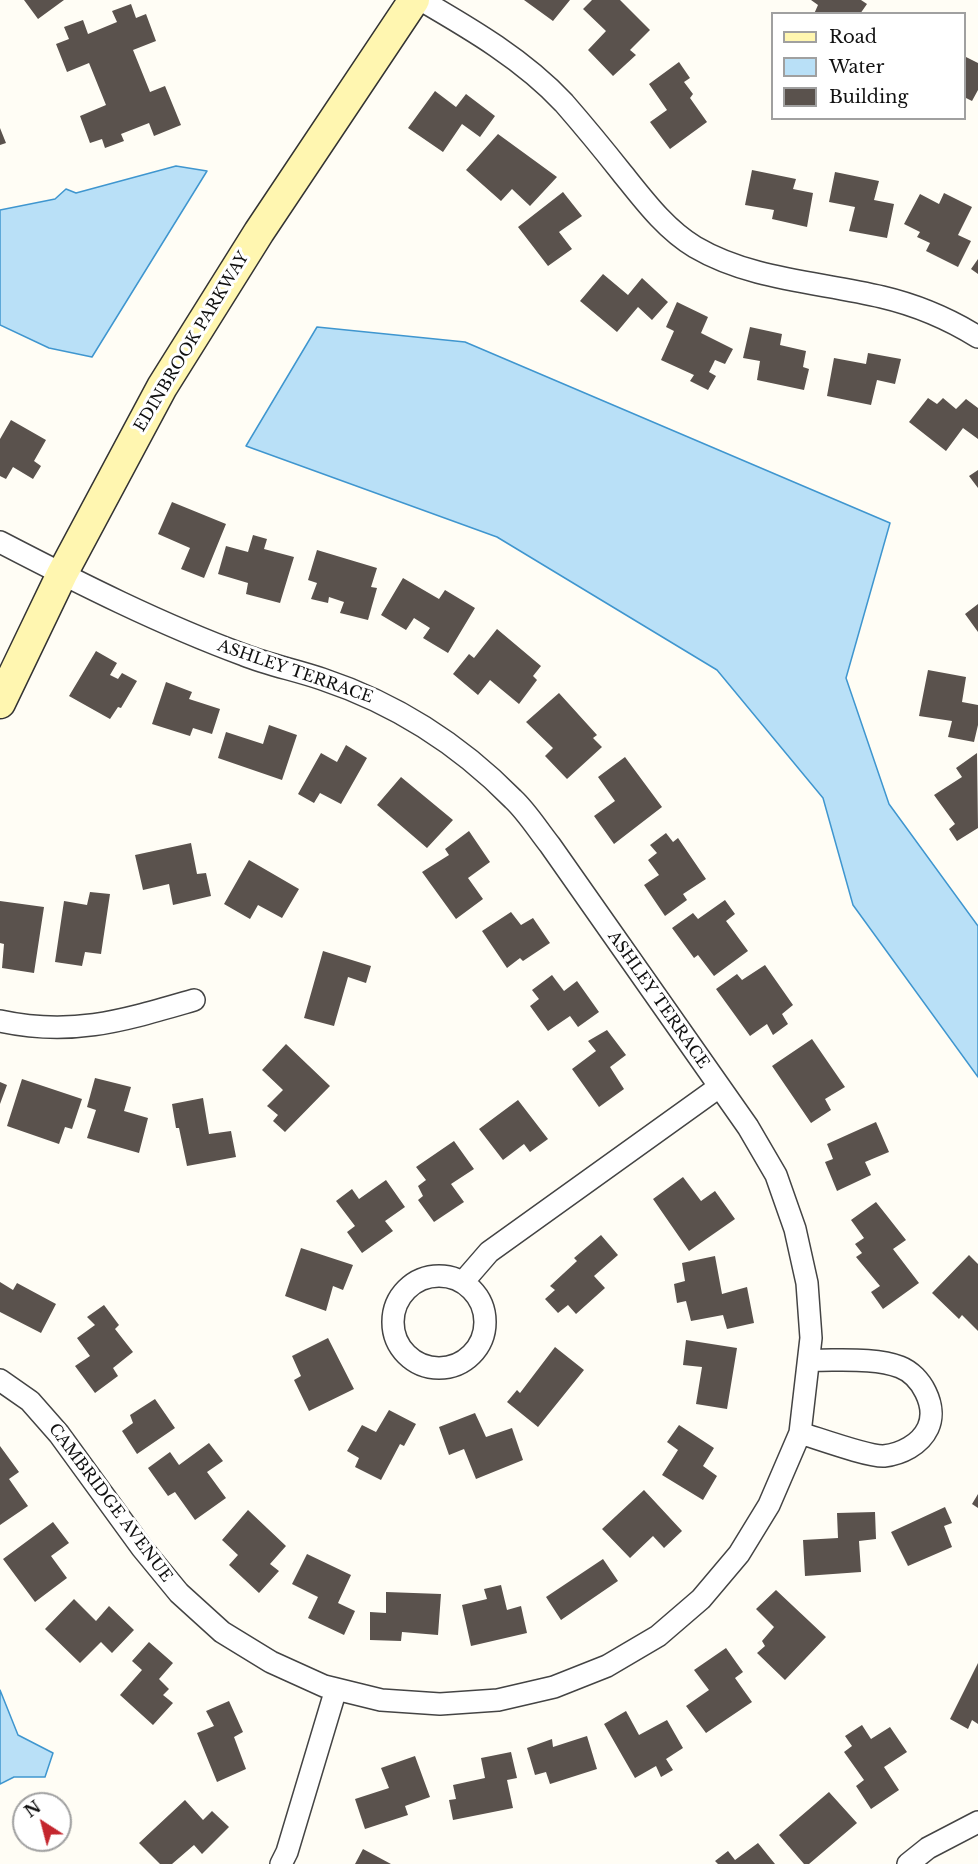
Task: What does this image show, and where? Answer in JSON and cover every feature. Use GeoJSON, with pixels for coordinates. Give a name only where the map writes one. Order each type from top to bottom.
{"type":"FeatureCollection","features":[{"type":"Feature","properties":{"kind":"street","name":"EDINBROOK PARKWAY"},"geometry":{"type":"LineString","coordinates":[[0,703],[62,574],[162,387],[259,232],[414,0]]}},
{"type":"Feature","properties":{"kind":"street"},"geometry":{"type":"LineString","coordinates":[[421,0],[459,22],[526,69],[562,101],[665,223],[693,246],[726,263],[757,272],[883,297],[923,309],[978,337]]}},
{"type":"Feature","properties":{"kind":"street","name":"ASHLEY TERRACE"},"geometry":{"type":"LineString","coordinates":[[0,542],[62,574],[245,656],[322,679],[376,700],[426,727],[472,761],[515,800],[550,845],[748,1127],[776,1176],[795,1229],[807,1283],[811,1338],[800,1433]]}},
{"type":"Feature","properties":{"kind":"street"},"geometry":{"type":"LineString","coordinates":[[0,1021],[25,1026],[61,1028],[100,1024],[194,1000]]}},
{"type":"Feature","properties":{"kind":"street"},"geometry":{"type":"LineString","coordinates":[[464,1282],[489,1252],[719,1087]]}},
{"type":"Feature","properties":{"kind":"street"},"geometry":{"type":"LineString","coordinates":[[434,1276],[449,1277],[464,1282],[475,1293],[482,1306],[485,1321],[483,1336],[476,1350],[465,1360],[450,1367],[435,1368],[420,1364],[408,1356],[398,1344],[393,1330],[393,1315],[398,1300],[407,1288],[420,1280],[434,1276]]}},
{"type":"Feature","properties":{"kind":"street"},"geometry":{"type":"LineString","coordinates":[[800,1433],[880,1456],[900,1454],[916,1443],[928,1427],[931,1412],[927,1393],[916,1378],[901,1367],[879,1362],[809,1360]]}},
{"type":"Feature","properties":{"kind":"street","name":"CAMBRIDGE AVENUE"},"geometry":{"type":"LineString","coordinates":[[0,1380],[30,1401],[59,1434],[142,1548],[179,1593],[222,1632],[271,1662],[324,1686],[381,1700],[440,1704],[498,1700],[554,1687],[607,1666],[658,1636],[701,1599],[739,1554],[769,1505],[800,1433]]}},
{"type":"Feature","properties":{"kind":"street"},"geometry":{"type":"LineString","coordinates":[[281,1864],[287,1852],[336,1689]]}},
{"type":"Feature","properties":{"kind":"street"},"geometry":{"type":"LineString","coordinates":[[908,1864],[928,1848],[978,1822]]}},
{"type":"Feature","properties":{"kind":"water"},"geometry":{"type":"Polygon","coordinates":[[[176,166],[207,171],[92,357],[49,348],[0,325],[0,210],[55,199],[66,189],[76,193],[176,166]]]}},
{"type":"Feature","properties":{"kind":"water"},"geometry":{"type":"Polygon","coordinates":[[[317,327],[465,342],[890,523],[846,678],[889,804],[978,926],[978,1077],[853,905],[823,798],[717,670],[497,537],[246,446],[317,327]]]}},
{"type":"Feature","properties":{"kind":"water"},"geometry":{"type":"Polygon","coordinates":[[[0,1690],[18,1735],[53,1753],[45,1777],[14,1777],[0,1784],[0,1690]]]}},
{"type":"Feature","properties":{"kind":"building"},"geometry":{"type":"Polygon","coordinates":[[[24,0],[64,0],[38,19],[24,0]]]}},
{"type":"Feature","properties":{"kind":"building"},"geometry":{"type":"Polygon","coordinates":[[[524,0],[570,0],[553,21],[524,0]]]}},
{"type":"Feature","properties":{"kind":"building"},"geometry":{"type":"Polygon","coordinates":[[[592,0],[620,0],[650,30],[630,50],[636,55],[613,76],[588,50],[606,31],[583,9],[592,0]]]}},
{"type":"Feature","properties":{"kind":"building"},"geometry":{"type":"Polygon","coordinates":[[[811,0],[861,0],[867,4],[861,12],[815,12],[818,5],[811,0]]]}},
{"type":"Feature","properties":{"kind":"building"},"geometry":{"type":"Polygon","coordinates":[[[131,4],[136,18],[146,14],[156,41],[133,50],[150,92],[165,86],[181,125],[154,136],[149,123],[121,134],[124,141],[105,148],[102,139],[90,143],[80,116],[106,105],[89,63],[67,72],[56,44],[69,39],[64,27],[83,20],[88,34],[117,22],[112,11],[131,4]]]}},
{"type":"Feature","properties":{"kind":"building"},"geometry":{"type":"Polygon","coordinates":[[[966,57],[978,63],[978,90],[972,101],[966,98],[966,57]]]}},
{"type":"Feature","properties":{"kind":"building"},"geometry":{"type":"Polygon","coordinates":[[[679,62],[690,78],[684,82],[693,94],[690,98],[707,122],[670,149],[650,122],[667,110],[649,84],[679,62]]]}},
{"type":"Feature","properties":{"kind":"building"},"geometry":{"type":"Polygon","coordinates":[[[435,91],[456,107],[466,94],[495,116],[480,137],[462,124],[443,152],[408,128],[435,91]]]}},
{"type":"Feature","properties":{"kind":"building"},"geometry":{"type":"Polygon","coordinates":[[[0,128],[6,143],[0,145],[0,128]]]}},
{"type":"Feature","properties":{"kind":"building"},"geometry":{"type":"Polygon","coordinates":[[[498,134],[557,177],[530,206],[512,189],[501,201],[466,170],[498,134]]]}},
{"type":"Feature","properties":{"kind":"building"},"geometry":{"type":"Polygon","coordinates":[[[752,170],[796,179],[793,189],[813,193],[807,227],[772,219],[774,210],[745,205],[752,170]]]}},
{"type":"Feature","properties":{"kind":"building"},"geometry":{"type":"Polygon","coordinates":[[[835,172],[879,181],[874,200],[894,204],[887,238],[849,231],[855,207],[829,202],[835,172]]]}},
{"type":"Feature","properties":{"kind":"building"},"geometry":{"type":"Polygon","coordinates":[[[563,192],[582,216],[559,232],[572,249],[548,266],[518,227],[563,192]]]}},
{"type":"Feature","properties":{"kind":"building"},"geometry":{"type":"Polygon","coordinates":[[[944,193],[972,207],[958,235],[971,241],[958,267],[926,251],[930,243],[917,237],[920,232],[904,224],[920,194],[939,204],[944,193]]]}},
{"type":"Feature","properties":{"kind":"building"},"geometry":{"type":"Polygon","coordinates":[[[978,259],[978,274],[971,269],[978,259]]]}},
{"type":"Feature","properties":{"kind":"building"},"geometry":{"type":"Polygon","coordinates":[[[603,274],[628,295],[642,278],[668,302],[652,320],[638,307],[617,332],[580,301],[603,274]]]}},
{"type":"Feature","properties":{"kind":"building"},"geometry":{"type":"Polygon","coordinates":[[[677,302],[708,317],[701,333],[733,349],[725,364],[715,360],[709,372],[716,376],[708,390],[690,381],[694,375],[661,360],[674,331],[666,327],[677,302]]]}},
{"type":"Feature","properties":{"kind":"building"},"geometry":{"type":"Polygon","coordinates":[[[750,327],[782,334],[780,345],[806,351],[803,367],[809,369],[804,390],[757,380],[760,361],[743,358],[750,327]]]}},
{"type":"Feature","properties":{"kind":"building"},"geometry":{"type":"Polygon","coordinates":[[[868,353],[901,359],[895,384],[877,380],[871,405],[827,396],[834,358],[866,364],[868,353]]]}},
{"type":"Feature","properties":{"kind":"building"},"geometry":{"type":"Polygon","coordinates":[[[928,398],[937,404],[943,398],[956,409],[966,399],[978,408],[978,439],[963,428],[946,451],[909,422],[928,398]]]}},
{"type":"Feature","properties":{"kind":"building"},"geometry":{"type":"Polygon","coordinates":[[[11,420],[46,440],[34,461],[41,466],[33,479],[13,467],[6,479],[0,476],[0,439],[11,420]]]}},
{"type":"Feature","properties":{"kind":"building"},"geometry":{"type":"Polygon","coordinates":[[[978,470],[978,488],[969,476],[978,470]]]}},
{"type":"Feature","properties":{"kind":"building"},"geometry":{"type":"Polygon","coordinates":[[[172,502],[226,524],[204,578],[181,569],[190,548],[158,534],[172,502]]]}},
{"type":"Feature","properties":{"kind":"building"},"geometry":{"type":"Polygon","coordinates":[[[253,535],[267,539],[264,549],[294,557],[280,603],[246,594],[248,583],[218,574],[226,546],[248,552],[253,535]]]}},
{"type":"Feature","properties":{"kind":"building"},"geometry":{"type":"Polygon","coordinates":[[[317,550],[377,568],[371,587],[377,588],[368,620],[340,613],[344,602],[329,597],[328,603],[311,599],[317,583],[308,580],[317,550]]]}},
{"type":"Feature","properties":{"kind":"building"},"geometry":{"type":"Polygon","coordinates":[[[403,578],[439,599],[445,590],[475,608],[448,653],[423,638],[430,628],[414,618],[406,630],[381,615],[403,578]]]}},
{"type":"Feature","properties":{"kind":"building"},"geometry":{"type":"Polygon","coordinates":[[[978,604],[978,632],[965,614],[978,604]]]}},
{"type":"Feature","properties":{"kind":"building"},"geometry":{"type":"Polygon","coordinates":[[[497,629],[541,666],[533,676],[537,680],[519,704],[490,680],[478,695],[453,674],[469,654],[474,658],[497,629]]]}},
{"type":"Feature","properties":{"kind":"building"},"geometry":{"type":"Polygon","coordinates":[[[96,651],[117,663],[110,675],[118,679],[122,673],[137,681],[121,708],[118,707],[110,719],[69,696],[96,651]]]}},
{"type":"Feature","properties":{"kind":"building"},"geometry":{"type":"Polygon","coordinates":[[[928,670],[966,677],[962,702],[978,705],[978,725],[974,742],[948,737],[952,721],[919,716],[928,670]]]}},
{"type":"Feature","properties":{"kind":"building"},"geometry":{"type":"Polygon","coordinates":[[[166,682],[192,692],[189,699],[220,709],[212,734],[193,728],[190,736],[152,724],[166,682]]]}},
{"type":"Feature","properties":{"kind":"building"},"geometry":{"type":"Polygon","coordinates":[[[559,693],[597,735],[593,738],[602,747],[567,779],[545,756],[553,748],[526,722],[559,693]]]}},
{"type":"Feature","properties":{"kind":"building"},"geometry":{"type":"Polygon","coordinates":[[[269,725],[297,735],[282,780],[218,758],[226,732],[263,744],[269,725]]]}},
{"type":"Feature","properties":{"kind":"building"},"geometry":{"type":"Polygon","coordinates":[[[346,745],[367,758],[341,804],[320,793],[314,803],[298,794],[321,753],[337,762],[346,745]]]}},
{"type":"Feature","properties":{"kind":"building"},"geometry":{"type":"Polygon","coordinates":[[[977,753],[978,828],[957,841],[949,829],[955,824],[934,795],[962,777],[956,768],[977,753]]]}},
{"type":"Feature","properties":{"kind":"building"},"geometry":{"type":"Polygon","coordinates":[[[625,757],[662,807],[614,844],[594,816],[615,801],[598,777],[625,757]]]}},
{"type":"Feature","properties":{"kind":"building"},"geometry":{"type":"Polygon","coordinates":[[[401,777],[453,820],[427,848],[377,805],[401,777]]]}},
{"type":"Feature","properties":{"kind":"building"},"geometry":{"type":"Polygon","coordinates":[[[469,831],[490,862],[468,878],[483,899],[456,919],[422,872],[449,855],[445,849],[469,831]]]}},
{"type":"Feature","properties":{"kind":"building"},"geometry":{"type":"Polygon","coordinates":[[[666,833],[673,842],[678,838],[706,879],[683,894],[687,900],[665,916],[644,885],[659,875],[648,860],[657,853],[650,845],[666,833]]]}},
{"type":"Feature","properties":{"kind":"building"},"geometry":{"type":"Polygon","coordinates":[[[191,843],[197,874],[206,873],[211,896],[173,905],[169,884],[143,890],[135,855],[191,843]]]}},
{"type":"Feature","properties":{"kind":"building"},"geometry":{"type":"Polygon","coordinates":[[[249,860],[299,889],[282,918],[258,905],[250,919],[224,904],[249,860]]]}},
{"type":"Feature","properties":{"kind":"building"},"geometry":{"type":"Polygon","coordinates":[[[90,892],[110,894],[101,954],[85,952],[82,966],[55,962],[64,901],[87,905],[90,892]]]}},
{"type":"Feature","properties":{"kind":"building"},"geometry":{"type":"Polygon","coordinates":[[[725,900],[735,914],[726,921],[748,951],[714,976],[698,955],[694,958],[672,928],[693,913],[698,919],[725,900]]]}},
{"type":"Feature","properties":{"kind":"building"},"geometry":{"type":"Polygon","coordinates":[[[0,901],[44,907],[34,973],[2,968],[4,944],[0,943],[0,901]]]}},
{"type":"Feature","properties":{"kind":"building"},"geometry":{"type":"Polygon","coordinates":[[[511,912],[521,925],[533,918],[550,943],[523,961],[520,958],[507,968],[482,931],[511,912]]]}},
{"type":"Feature","properties":{"kind":"building"},"geometry":{"type":"Polygon","coordinates":[[[323,951],[371,966],[366,983],[348,977],[334,1026],[304,1018],[323,951]]]}},
{"type":"Feature","properties":{"kind":"building"},"geometry":{"type":"Polygon","coordinates":[[[765,965],[793,1005],[782,1014],[788,1024],[773,1035],[767,1024],[750,1036],[716,989],[737,974],[742,980],[765,965]]]}},
{"type":"Feature","properties":{"kind":"building"},"geometry":{"type":"Polygon","coordinates":[[[552,975],[564,991],[577,981],[599,1012],[578,1027],[570,1016],[548,1031],[530,1006],[539,999],[532,990],[552,975]]]}},
{"type":"Feature","properties":{"kind":"building"},"geometry":{"type":"Polygon","coordinates":[[[607,1030],[626,1055],[610,1067],[624,1089],[599,1107],[572,1069],[596,1051],[588,1041],[607,1030]]]}},
{"type":"Feature","properties":{"kind":"building"},"geometry":{"type":"Polygon","coordinates":[[[812,1039],[845,1087],[825,1099],[831,1110],[811,1123],[772,1066],[812,1039]]]}},
{"type":"Feature","properties":{"kind":"building"},"geometry":{"type":"Polygon","coordinates":[[[286,1044],[330,1086],[285,1132],[273,1121],[278,1115],[267,1106],[283,1090],[262,1070],[286,1044]]]}},
{"type":"Feature","properties":{"kind":"building"},"geometry":{"type":"Polygon","coordinates":[[[95,1078],[131,1087],[124,1111],[148,1118],[139,1153],[87,1138],[96,1110],[87,1107],[95,1078]]]}},
{"type":"Feature","properties":{"kind":"building"},"geometry":{"type":"Polygon","coordinates":[[[22,1079],[82,1099],[72,1129],[65,1127],[59,1144],[7,1126],[22,1079]]]}},
{"type":"Feature","properties":{"kind":"building"},"geometry":{"type":"Polygon","coordinates":[[[0,1082],[7,1085],[0,1104],[0,1082]]]}},
{"type":"Feature","properties":{"kind":"building"},"geometry":{"type":"Polygon","coordinates":[[[203,1098],[209,1134],[231,1131],[236,1157],[187,1166],[172,1104],[203,1098]]]}},
{"type":"Feature","properties":{"kind":"building"},"geometry":{"type":"Polygon","coordinates":[[[518,1100],[548,1139],[530,1152],[524,1144],[503,1160],[479,1129],[518,1100]]]}},
{"type":"Feature","properties":{"kind":"building"},"geometry":{"type":"Polygon","coordinates":[[[876,1122],[889,1152],[865,1162],[871,1175],[837,1191],[825,1162],[833,1159],[827,1144],[876,1122]]]}},
{"type":"Feature","properties":{"kind":"building"},"geometry":{"type":"Polygon","coordinates":[[[454,1141],[474,1169],[451,1184],[464,1202],[434,1222],[418,1200],[423,1196],[418,1186],[426,1180],[416,1167],[454,1141]]]}},
{"type":"Feature","properties":{"kind":"building"},"geometry":{"type":"Polygon","coordinates":[[[683,1177],[701,1201],[715,1191],[735,1219],[689,1251],[653,1199],[683,1177]]]}},
{"type":"Feature","properties":{"kind":"building"},"geometry":{"type":"Polygon","coordinates":[[[386,1180],[405,1207],[385,1221],[393,1231],[362,1253],[347,1232],[355,1226],[336,1201],[352,1189],[359,1199],[386,1180]]]}},
{"type":"Feature","properties":{"kind":"building"},"geometry":{"type":"Polygon","coordinates":[[[876,1202],[906,1240],[893,1249],[919,1283],[883,1309],[871,1292],[880,1286],[856,1257],[862,1253],[855,1244],[864,1238],[851,1220],[876,1202]]]}},
{"type":"Feature","properties":{"kind":"building"},"geometry":{"type":"Polygon","coordinates":[[[601,1235],[618,1255],[594,1276],[605,1288],[576,1314],[568,1305],[558,1313],[545,1299],[555,1290],[550,1286],[577,1261],[574,1258],[601,1235]]]}},
{"type":"Feature","properties":{"kind":"building"},"geometry":{"type":"Polygon","coordinates":[[[301,1248],[353,1265],[343,1290],[333,1286],[326,1311],[285,1296],[301,1248]]]}},
{"type":"Feature","properties":{"kind":"building"},"geometry":{"type":"Polygon","coordinates":[[[969,1255],[978,1264],[978,1331],[962,1315],[959,1319],[932,1293],[969,1255]]]}},
{"type":"Feature","properties":{"kind":"building"},"geometry":{"type":"Polygon","coordinates":[[[715,1256],[722,1294],[747,1287],[754,1323],[727,1329],[723,1315],[691,1321],[686,1301],[677,1303],[674,1284],[685,1281],[682,1263],[715,1256]]]}},
{"type":"Feature","properties":{"kind":"building"},"geometry":{"type":"Polygon","coordinates":[[[0,1282],[13,1290],[17,1283],[56,1304],[41,1333],[0,1312],[0,1282]]]}},
{"type":"Feature","properties":{"kind":"building"},"geometry":{"type":"Polygon","coordinates":[[[104,1305],[119,1325],[115,1329],[133,1352],[113,1368],[118,1376],[95,1393],[75,1366],[90,1356],[77,1338],[95,1325],[87,1317],[104,1305]]]}},
{"type":"Feature","properties":{"kind":"building"},"geometry":{"type":"Polygon","coordinates":[[[328,1338],[354,1389],[309,1411],[294,1380],[301,1376],[292,1356],[328,1338]]]}},
{"type":"Feature","properties":{"kind":"building"},"geometry":{"type":"Polygon","coordinates":[[[686,1340],[737,1348],[727,1409],[696,1404],[702,1367],[683,1365],[686,1340]]]}},
{"type":"Feature","properties":{"kind":"building"},"geometry":{"type":"Polygon","coordinates":[[[555,1347],[584,1370],[538,1427],[507,1402],[517,1390],[520,1393],[555,1347]]]}},
{"type":"Feature","properties":{"kind":"building"},"geometry":{"type":"Polygon","coordinates":[[[155,1399],[175,1428],[137,1454],[122,1431],[133,1423],[130,1415],[155,1399]]]}},
{"type":"Feature","properties":{"kind":"building"},"geometry":{"type":"Polygon","coordinates":[[[389,1410],[416,1424],[404,1446],[400,1444],[381,1480],[355,1467],[359,1458],[347,1451],[362,1425],[376,1432],[389,1410]]]}},
{"type":"Feature","properties":{"kind":"building"},"geometry":{"type":"Polygon","coordinates":[[[475,1413],[486,1437],[512,1428],[523,1460],[476,1479],[464,1449],[449,1455],[439,1427],[475,1413]]]}},
{"type":"Feature","properties":{"kind":"building"},"geometry":{"type":"Polygon","coordinates":[[[679,1425],[714,1448],[703,1466],[717,1476],[703,1500],[662,1475],[678,1450],[667,1442],[679,1425]]]}},
{"type":"Feature","properties":{"kind":"building"},"geometry":{"type":"Polygon","coordinates":[[[209,1443],[223,1461],[207,1472],[226,1498],[195,1520],[175,1492],[168,1496],[148,1468],[170,1452],[179,1465],[209,1443]]]}},
{"type":"Feature","properties":{"kind":"building"},"geometry":{"type":"Polygon","coordinates":[[[0,1446],[19,1472],[9,1479],[28,1506],[0,1525],[0,1446]]]}},
{"type":"Feature","properties":{"kind":"building"},"geometry":{"type":"Polygon","coordinates":[[[644,1490],[682,1531],[664,1548],[653,1536],[630,1558],[602,1529],[644,1490]]]}},
{"type":"Feature","properties":{"kind":"building"},"geometry":{"type":"Polygon","coordinates":[[[978,1494],[978,1508],[972,1504],[978,1494]]]}},
{"type":"Feature","properties":{"kind":"building"},"geometry":{"type":"Polygon","coordinates":[[[945,1507],[952,1523],[944,1526],[952,1547],[908,1566],[891,1532],[945,1507]]]}},
{"type":"Feature","properties":{"kind":"building"},"geometry":{"type":"Polygon","coordinates":[[[248,1510],[286,1546],[270,1564],[279,1571],[259,1593],[229,1565],[238,1555],[222,1540],[248,1510]]]}},
{"type":"Feature","properties":{"kind":"building"},"geometry":{"type":"Polygon","coordinates":[[[875,1512],[876,1539],[859,1541],[861,1572],[805,1576],[803,1540],[838,1538],[837,1513],[875,1512]]]}},
{"type":"Feature","properties":{"kind":"building"},"geometry":{"type":"Polygon","coordinates":[[[53,1522],[69,1543],[51,1556],[67,1578],[35,1602],[3,1559],[53,1522]]]}},
{"type":"Feature","properties":{"kind":"building"},"geometry":{"type":"Polygon","coordinates":[[[307,1554],[351,1575],[338,1603],[355,1611],[344,1635],[308,1618],[318,1597],[292,1584],[307,1554]]]}},
{"type":"Feature","properties":{"kind":"building"},"geometry":{"type":"Polygon","coordinates":[[[603,1559],[618,1581],[561,1620],[546,1597],[603,1559]]]}},
{"type":"Feature","properties":{"kind":"building"},"geometry":{"type":"Polygon","coordinates":[[[501,1585],[507,1610],[521,1606],[527,1633],[471,1646],[462,1605],[487,1599],[484,1589],[501,1585]]]}},
{"type":"Feature","properties":{"kind":"building"},"geometry":{"type":"Polygon","coordinates":[[[776,1590],[826,1637],[785,1680],[757,1653],[765,1646],[762,1641],[774,1627],[756,1609],[776,1590]]]}},
{"type":"Feature","properties":{"kind":"building"},"geometry":{"type":"Polygon","coordinates":[[[386,1592],[441,1594],[438,1635],[402,1632],[401,1641],[370,1640],[370,1612],[386,1613],[386,1592]]]}},
{"type":"Feature","properties":{"kind":"building"},"geometry":{"type":"Polygon","coordinates":[[[74,1599],[96,1621],[109,1606],[134,1630],[112,1653],[101,1642],[80,1663],[45,1629],[74,1599]]]}},
{"type":"Feature","properties":{"kind":"building"},"geometry":{"type":"Polygon","coordinates":[[[149,1642],[173,1663],[159,1679],[169,1689],[163,1695],[173,1703],[153,1725],[120,1695],[142,1670],[132,1661],[149,1642]]]}},
{"type":"Feature","properties":{"kind":"building"},"geometry":{"type":"Polygon","coordinates":[[[726,1648],[743,1672],[735,1678],[752,1702],[706,1733],[686,1706],[709,1690],[694,1670],[726,1648]]]}},
{"type":"Feature","properties":{"kind":"building"},"geometry":{"type":"Polygon","coordinates":[[[978,1663],[978,1724],[972,1720],[968,1729],[950,1719],[978,1663]]]}},
{"type":"Feature","properties":{"kind":"building"},"geometry":{"type":"Polygon","coordinates":[[[229,1701],[243,1732],[234,1737],[246,1769],[217,1782],[197,1733],[214,1726],[206,1711],[229,1701]]]}},
{"type":"Feature","properties":{"kind":"building"},"geometry":{"type":"Polygon","coordinates":[[[626,1711],[639,1735],[667,1720],[683,1748],[666,1759],[673,1770],[661,1777],[656,1766],[635,1778],[604,1724],[626,1711]]]}},
{"type":"Feature","properties":{"kind":"building"},"geometry":{"type":"Polygon","coordinates":[[[862,1725],[871,1739],[890,1727],[907,1752],[884,1767],[899,1790],[871,1809],[856,1786],[864,1780],[844,1752],[852,1746],[845,1736],[862,1725]]]}},
{"type":"Feature","properties":{"kind":"building"},"geometry":{"type":"Polygon","coordinates":[[[587,1736],[597,1769],[550,1784],[546,1772],[535,1775],[527,1748],[552,1739],[553,1747],[587,1736]]]}},
{"type":"Feature","properties":{"kind":"building"},"geometry":{"type":"Polygon","coordinates":[[[511,1752],[517,1778],[507,1780],[513,1808],[453,1820],[449,1800],[456,1799],[453,1785],[485,1778],[481,1758],[511,1752]]]}},
{"type":"Feature","properties":{"kind":"building"},"geometry":{"type":"Polygon","coordinates":[[[415,1756],[430,1797],[405,1806],[408,1815],[365,1829],[355,1799],[389,1788],[381,1768],[415,1756]]]}},
{"type":"Feature","properties":{"kind":"building"},"geometry":{"type":"Polygon","coordinates":[[[829,1792],[857,1823],[809,1864],[804,1864],[779,1835],[829,1792]]]}},
{"type":"Feature","properties":{"kind":"building"},"geometry":{"type":"Polygon","coordinates":[[[185,1800],[203,1820],[212,1811],[229,1827],[202,1854],[194,1845],[172,1864],[160,1864],[139,1843],[185,1800]]]}},
{"type":"Feature","properties":{"kind":"building"},"geometry":{"type":"Polygon","coordinates":[[[758,1843],[775,1864],[718,1864],[715,1861],[728,1851],[735,1860],[758,1843]]]}},
{"type":"Feature","properties":{"kind":"building"},"geometry":{"type":"Polygon","coordinates":[[[363,1849],[391,1864],[355,1864],[363,1849]]]}}]}
